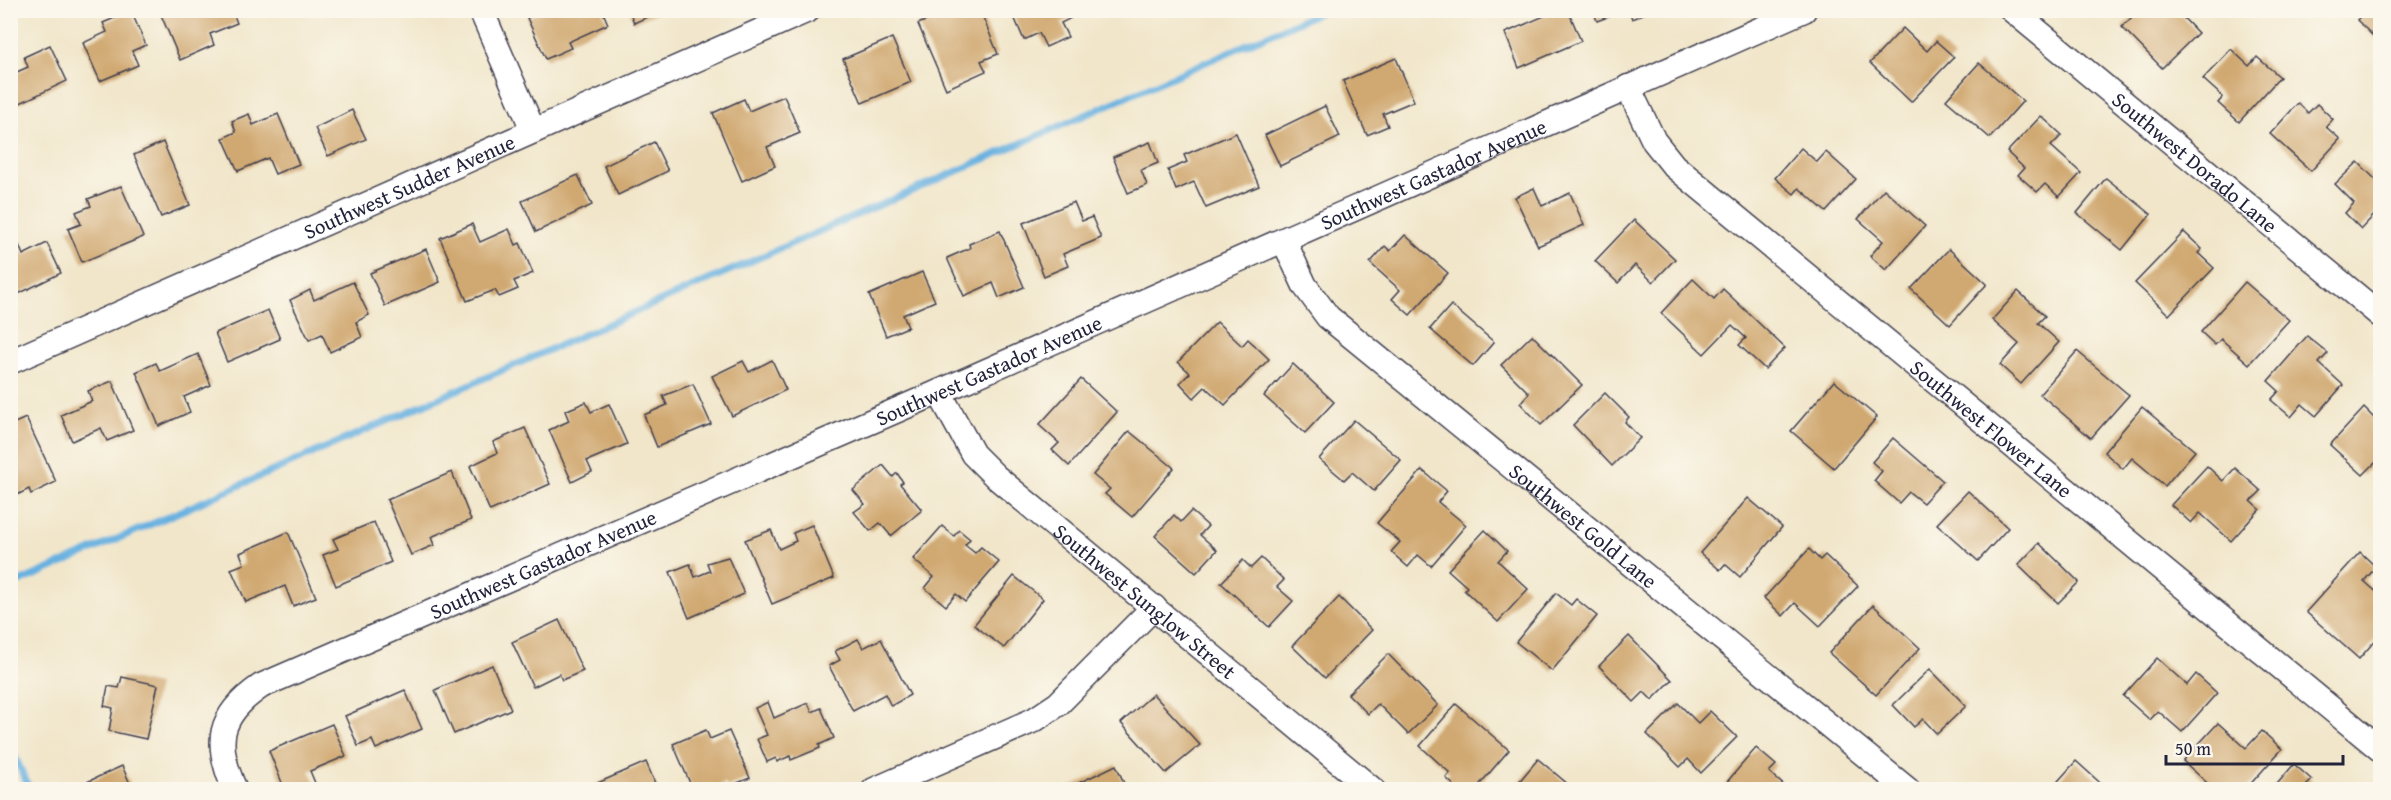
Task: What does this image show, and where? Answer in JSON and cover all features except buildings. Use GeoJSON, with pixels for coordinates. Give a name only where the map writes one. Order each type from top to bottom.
{"type":"FeatureCollection","features":[{"type":"Feature","properties":{"kind":"street"},"geometry":{"type":"LineString","coordinates":[[481,10],[533,130]]}},
{"type":"Feature","properties":{"kind":"street","name":"Southwest Sudder Avenue"},"geometry":{"type":"LineString","coordinates":[[10,362],[808,10]]}},
{"type":"Feature","properties":{"kind":"street","name":"Southwest Gastador Avenue"},"geometry":{"type":"LineString","coordinates":[[230,779],[221,750],[226,722],[234,707],[261,686],[1284,241],[1804,10]]}},
{"type":"Feature","properties":{"kind":"street","name":"Southwest Dorado Lane"},"geometry":{"type":"LineString","coordinates":[[2012,10],[2380,315]]}},
{"type":"Feature","properties":{"kind":"street","name":"Southwest Flower Lane"},"geometry":{"type":"LineString","coordinates":[[1628,87],[1654,141],[1674,166],[2380,749]]}},
{"type":"Feature","properties":{"kind":"street","name":"Southwest Gold Lane"},"geometry":{"type":"LineString","coordinates":[[1284,241],[1305,286],[1328,317],[1908,789]]}},
{"type":"Feature","properties":{"kind":"street","name":"Southwest Sunglow Street"},"geometry":{"type":"LineString","coordinates":[[939,392],[973,454],[996,477],[1372,789]]}},
{"type":"Feature","properties":{"kind":"street"},"geometry":{"type":"LineString","coordinates":[[874,789],[1034,720],[1058,704],[1154,607]]}},
{"type":"Feature","properties":{"kind":"waterway"},"geometry":{"type":"LineString","coordinates":[[10,586],[1325,10]]}},
{"type":"Feature","properties":{"kind":"waterway"},"geometry":{"type":"LineString","coordinates":[[10,746],[30,790]]}}]}
